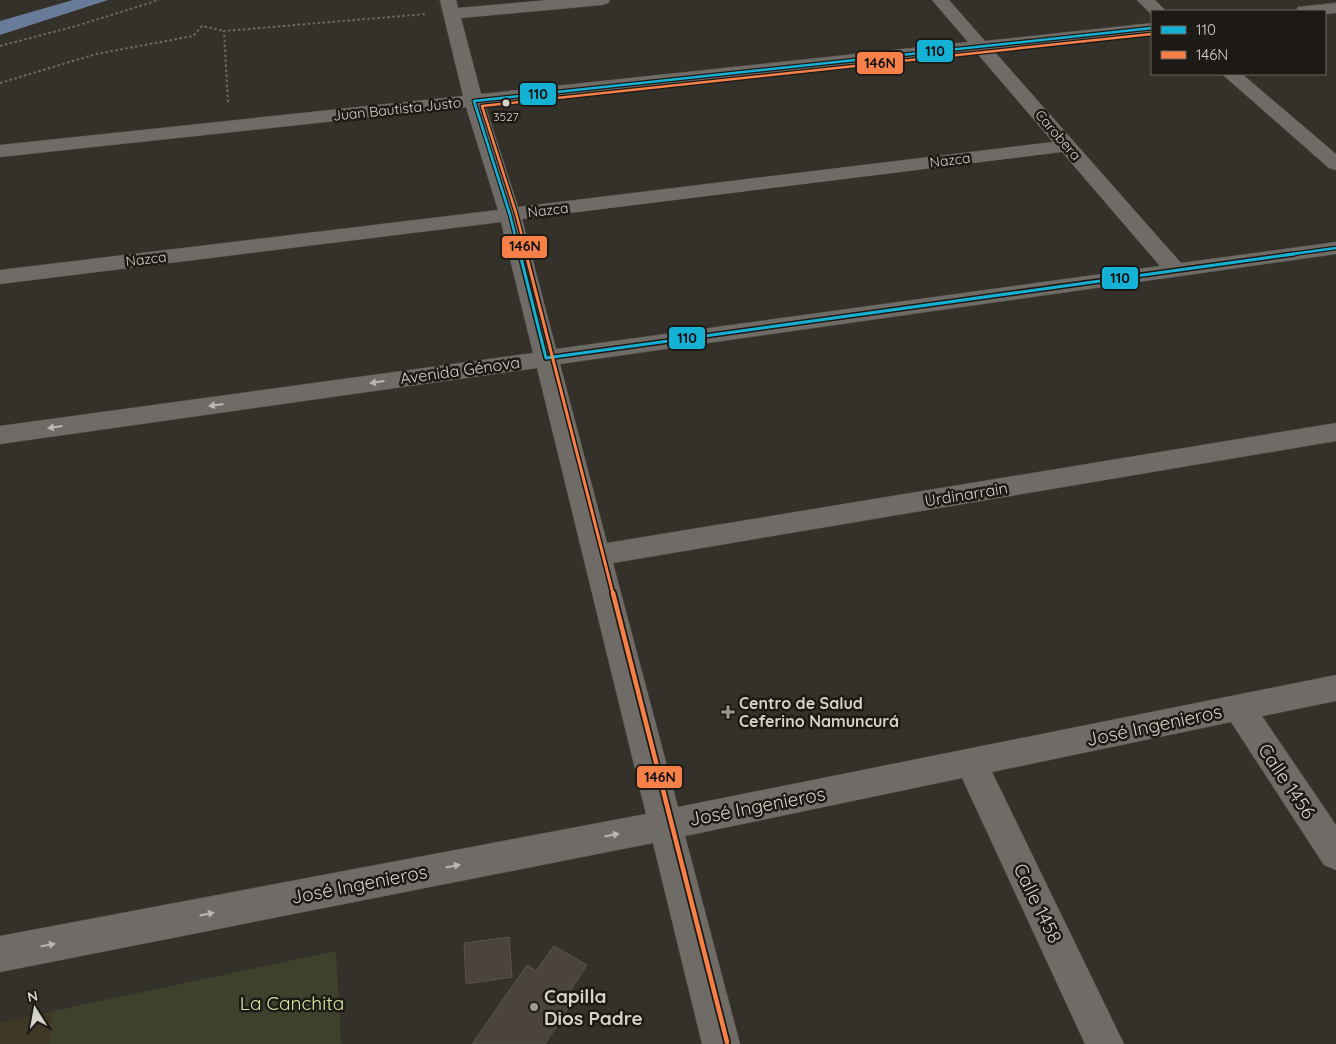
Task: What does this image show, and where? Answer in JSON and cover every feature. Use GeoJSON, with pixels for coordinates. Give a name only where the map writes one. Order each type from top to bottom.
{"type":"FeatureCollection","features":[{"type":"Feature","properties":{"kind":"street"},"geometry":{"type":"LineString","coordinates":[[602,0],[450,7],[474,101],[510,215],[721,1044]]}},
{"type":"Feature","properties":{"kind":"street","name":"Carobera"},"geometry":{"type":"LineString","coordinates":[[940,0],[1175,270]]}},
{"type":"Feature","properties":{"kind":"street"},"geometry":{"type":"LineString","coordinates":[[1145,0],[1157,10]]}},
{"type":"Feature","properties":{"kind":"street"},"geometry":{"type":"LineString","coordinates":[[1315,10],[1336,8]]}},
{"type":"Feature","properties":{"kind":"street","name":"Juan Bautista Justo"},"geometry":{"type":"LineString","coordinates":[[0,151],[1151,28]]}},
{"type":"Feature","properties":{"kind":"street"},"geometry":{"type":"LineString","coordinates":[[1232,75],[1336,164]]}},
{"type":"Feature","properties":{"kind":"street","name":"Nazca"},"geometry":{"type":"LineString","coordinates":[[0,277],[1067,146]]}},
{"type":"Feature","properties":{"kind":"street","name":"Avenida Génova"},"geometry":{"type":"LineString","coordinates":[[0,435],[1336,248]]}},
{"type":"Feature","properties":{"kind":"street","name":"Urdinarrain"},"geometry":{"type":"LineString","coordinates":[[597,555],[1336,432]]}},
{"type":"Feature","properties":{"kind":"street","name":"José Ingenieros"},"geometry":{"type":"LineString","coordinates":[[0,954],[665,825],[1336,688]]}},
{"type":"Feature","properties":{"kind":"street","name":"Calle 1456"},"geometry":{"type":"LineString","coordinates":[[1239,708],[1336,854]]}},
{"type":"Feature","properties":{"kind":"street","name":"Calle 1458"},"geometry":{"type":"LineString","coordinates":[[970,763],[1105,1044]]}},
{"type":"Feature","properties":{"kind":"path"},"geometry":{"type":"LineString","coordinates":[[0,46],[76,26],[159,0]]}},
{"type":"Feature","properties":{"kind":"path"},"geometry":{"type":"LineString","coordinates":[[0,83],[96,54],[192,36],[202,26],[224,31],[436,13],[450,7]]}},
{"type":"Feature","properties":{"kind":"path"},"geometry":{"type":"LineString","coordinates":[[224,31],[230,126]]}},
{"type":"Feature","properties":{"kind":"shaded area"},"geometry":{"type":"Polygon","coordinates":[[[53,1011],[49,1044],[0,1044],[0,1023],[53,1011]]]}},
{"type":"Feature","properties":{"kind":"green space","name":"La Canchita"},"geometry":{"type":"Polygon","coordinates":[[[336,951],[341,1044],[49,1044],[53,1011],[336,951]]]}},
{"type":"Feature","properties":{"kind":"water"},"geometry":{"type":"Polygon","coordinates":[[[73,0],[108,0],[0,35],[0,21],[73,0]]]}},
{"type":"Feature","properties":{"kind":"building"},"geometry":{"type":"Polygon","coordinates":[[[509,937],[512,977],[466,984],[464,943],[509,937]]]}},
{"type":"Feature","properties":{"kind":"building"},"geometry":{"type":"Polygon","coordinates":[[[554,946],[587,965],[570,991],[577,995],[545,1044],[472,1044],[527,965],[536,971],[554,946]]]}},
{"type":"Feature","properties":{"kind":"transit line","name":"110"},"geometry":{"type":"LineString","coordinates":[[1151,28],[474,101],[510,215],[546,358],[1336,248]]}},
{"type":"Feature","properties":{"kind":"transit line","name":"146N"},"geometry":{"type":"LineString","coordinates":[[727,1042],[516,213],[482,106],[1151,34]]}},
{"type":"Feature","properties":{"kind":"place","name":"3527"},"geometry":{"type":"Point","coordinates":[506,103]}},
{"type":"Feature","properties":{"kind":"place","name":"Centro de Salud Ceferino Namuncurá"},"geometry":{"type":"Point","coordinates":[728,712]}},
{"type":"Feature","properties":{"kind":"place","name":"Capilla Dios Padre"},"geometry":{"type":"Point","coordinates":[534,1007]}}]}
